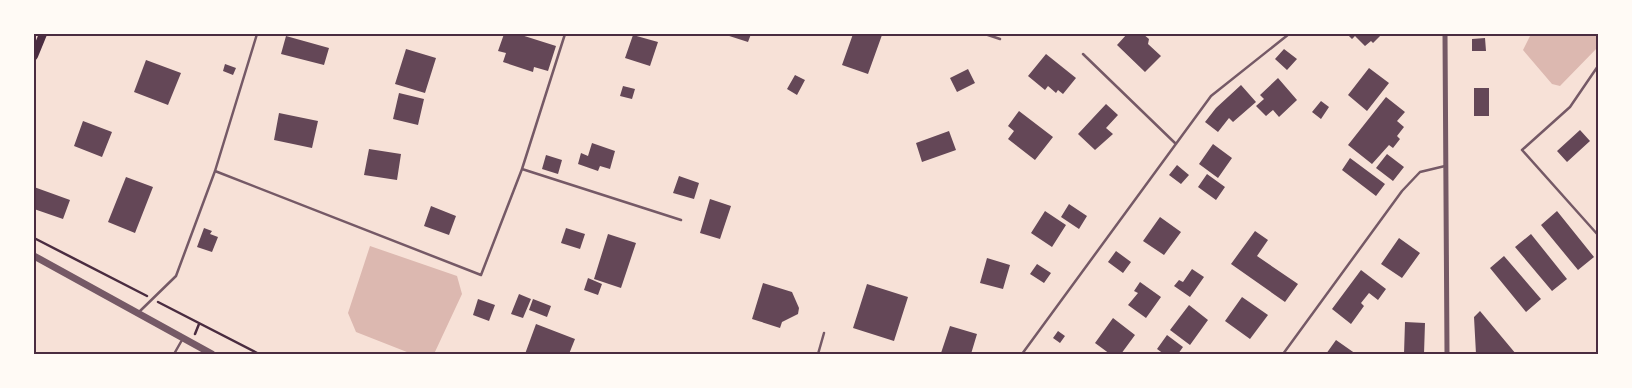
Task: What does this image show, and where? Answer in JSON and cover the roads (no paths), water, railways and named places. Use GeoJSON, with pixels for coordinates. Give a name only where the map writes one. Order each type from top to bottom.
{"type":"FeatureCollection","features":[{"type":"Feature","properties":{"kind":"main road"},"geometry":{"type":"LineString","coordinates":[[34,56],[43,34]]}},
{"type":"Feature","properties":{"kind":"street"},"geometry":{"type":"LineString","coordinates":[[1446,34],[1447,354]]}},
{"type":"Feature","properties":{"kind":"street"},"geometry":{"type":"LineString","coordinates":[[34,256],[212,354]]}},
{"type":"Feature","properties":{"kind":"lane"},"geometry":{"type":"LineString","coordinates":[[138,313],[176,276],[214,171],[258,34]]}},
{"type":"Feature","properties":{"kind":"lane"},"geometry":{"type":"LineString","coordinates":[[214,171],[481,275],[522,170],[565,34]]}},
{"type":"Feature","properties":{"kind":"lane"},"geometry":{"type":"LineString","coordinates":[[985,34],[1000,39]]}},
{"type":"Feature","properties":{"kind":"lane"},"geometry":{"type":"LineString","coordinates":[[1022,354],[1211,96],[1289,34]]}},
{"type":"Feature","properties":{"kind":"lane"},"geometry":{"type":"LineString","coordinates":[[1082,54],[1176,144]]}},
{"type":"Feature","properties":{"kind":"lane"},"geometry":{"type":"LineString","coordinates":[[1598,66],[1570,107],[1522,150],[1598,235]]}},
{"type":"Feature","properties":{"kind":"lane"},"geometry":{"type":"LineString","coordinates":[[1283,354],[1402,191],[1420,172],[1446,165]]}},
{"type":"Feature","properties":{"kind":"lane"},"geometry":{"type":"LineString","coordinates":[[522,170],[681,220]]}},
{"type":"Feature","properties":{"kind":"lane"},"geometry":{"type":"LineString","coordinates":[[818,354],[824,333]]}},
{"type":"Feature","properties":{"kind":"lane"},"geometry":{"type":"LineString","coordinates":[[174,354],[182,338]]}}]}
